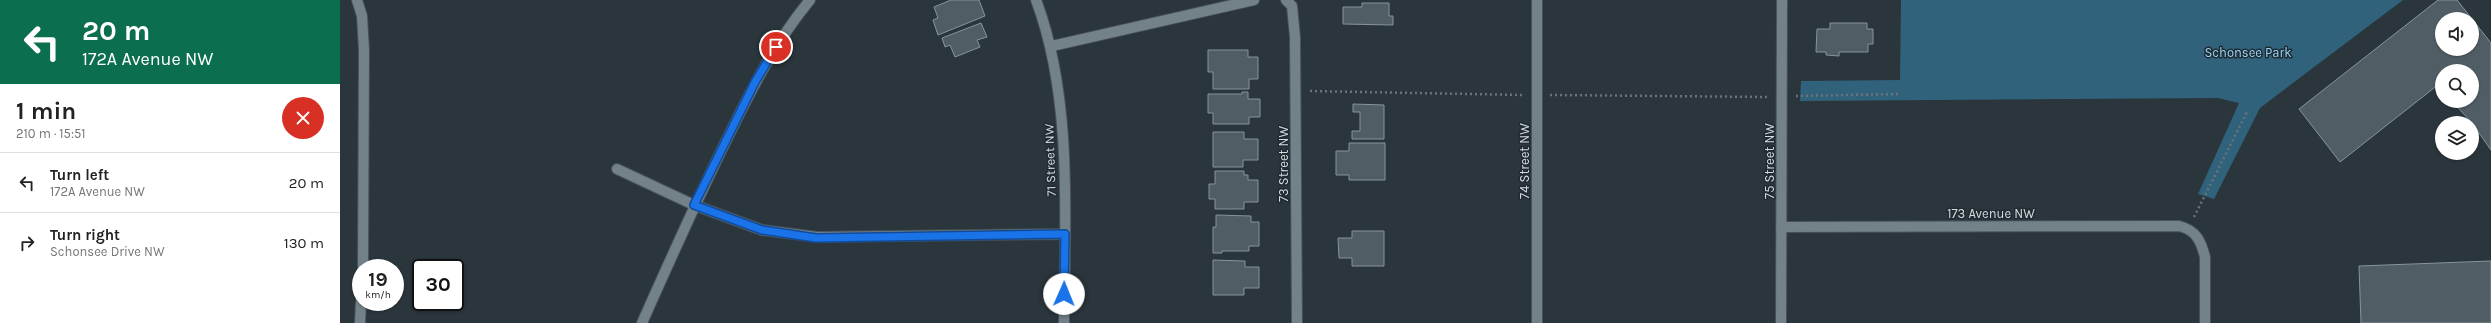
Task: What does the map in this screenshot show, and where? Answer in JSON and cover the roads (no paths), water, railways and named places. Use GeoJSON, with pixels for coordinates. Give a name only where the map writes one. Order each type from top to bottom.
{"type":"FeatureCollection","features":[{"type":"Feature","properties":{"kind":"street"},"geometry":{"type":"LineString","coordinates":[[357,0],[362,16],[364,50],[363,259]]}},
{"type":"Feature","properties":{"kind":"street"},"geometry":{"type":"LineString","coordinates":[[642,323],[694,205],[755,82],[797,15],[810,0]]}},
{"type":"Feature","properties":{"kind":"street","name":"71 Street NW"},"geometry":{"type":"LineString","coordinates":[[1036,0],[1052,46],[1062,117],[1065,234],[1064,323]]}},
{"type":"Feature","properties":{"kind":"street"},"geometry":{"type":"LineString","coordinates":[[1052,46],[1254,0]]}},
{"type":"Feature","properties":{"kind":"street","name":"74 Street NW"},"geometry":{"type":"LineString","coordinates":[[1537,0],[1537,323]]}},
{"type":"Feature","properties":{"kind":"street","name":"75 Street NW"},"geometry":{"type":"LineString","coordinates":[[1781,323],[1782,0]]}},
{"type":"Feature","properties":{"kind":"street","name":"73 Street NW"},"geometry":{"type":"LineString","coordinates":[[1289,3],[1294,18],[1296,91],[1297,323]]}},
{"type":"Feature","properties":{"kind":"street"},"geometry":{"type":"LineString","coordinates":[[617,169],[694,205],[762,230],[816,238],[1065,234]]}},
{"type":"Feature","properties":{"kind":"street","name":"173 Avenue NW"},"geometry":{"type":"LineString","coordinates":[[1782,227],[2179,226],[2188,228],[2198,237],[2205,257],[2205,323]]}},
{"type":"Feature","properties":{"kind":"street"},"geometry":{"type":"LineString","coordinates":[[360,323],[361,311]]}},
{"type":"Feature","properties":{"kind":"park label","name":"Schonsee Park"},"geometry":{"type":"Point","coordinates":[2248,52]}}]}
